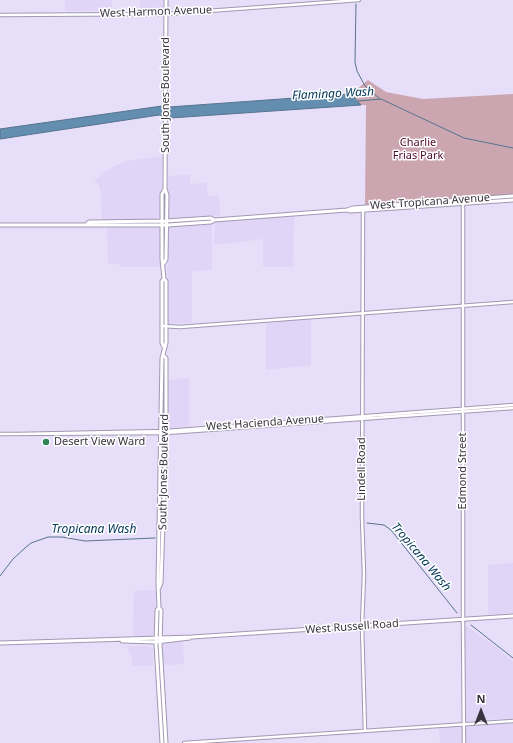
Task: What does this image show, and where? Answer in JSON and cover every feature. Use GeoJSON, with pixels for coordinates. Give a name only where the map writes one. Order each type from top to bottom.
{"type":"FeatureCollection","features":[{"type":"Feature","properties":{"kind":"main road","name":"South Jones Boulevard"},"geometry":{"type":"LineString","coordinates":[[159,588],[161,583],[162,558],[164,384],[166,358],[164,356],[166,281],[164,279],[164,264],[166,259],[162,194],[165,189],[166,0]]}},
{"type":"Feature","properties":{"kind":"main road","name":"West Tropicana Avenue"},"geometry":{"type":"LineString","coordinates":[[504,199],[513,196]]}},
{"type":"Feature","properties":{"kind":"main road","name":"West Tropicana Avenue"},"geometry":{"type":"LineString","coordinates":[[87,224],[89,226],[98,226],[211,222],[214,220],[347,210],[351,212],[363,209],[400,206],[504,199],[513,200]]}},
{"type":"Feature","properties":{"kind":"main road","name":"West Tropicana Avenue"},"geometry":{"type":"LineString","coordinates":[[0,225],[87,224],[89,222],[164,223]]}},
{"type":"Feature","properties":{"kind":"main road"},"geometry":{"type":"LineString","coordinates":[[98,226],[114,222]]}},
{"type":"Feature","properties":{"kind":"main road","name":"South Jones Boulevard"},"geometry":{"type":"LineString","coordinates":[[164,432],[158,583],[159,608],[161,610],[160,640],[166,743]]}},
{"type":"Feature","properties":{"kind":"main road"},"geometry":{"type":"LineString","coordinates":[[159,547],[162,558]]}},
{"type":"Feature","properties":{"kind":"main road","name":"South Jones Boulevard"},"geometry":{"type":"LineString","coordinates":[[159,608],[157,610],[156,640],[162,743]]}},
{"type":"Feature","properties":{"kind":"main road","name":"West Russell Road"},"geometry":{"type":"LineString","coordinates":[[0,643],[160,640],[513,616]]}},
{"type":"Feature","properties":{"kind":"street","name":"West Harmon Avenue"},"geometry":{"type":"LineString","coordinates":[[0,15],[166,14],[359,0]]}},
{"type":"Feature","properties":{"kind":"street","name":"Edmond Street"},"geometry":{"type":"LineString","coordinates":[[463,202],[464,743]]}},
{"type":"Feature","properties":{"kind":"street","name":"Lindell Road"},"geometry":{"type":"LineString","coordinates":[[363,209],[362,522],[364,575],[362,626],[365,731]]}},
{"type":"Feature","properties":{"kind":"street"},"geometry":{"type":"LineString","coordinates":[[164,326],[513,302]]}},
{"type":"Feature","properties":{"kind":"street","name":"West Hacienda Avenue"},"geometry":{"type":"LineString","coordinates":[[0,434],[164,432],[513,407]]}},
{"type":"Feature","properties":{"kind":"street"},"geometry":{"type":"LineString","coordinates":[[184,743],[513,721]]}},
{"type":"Feature","properties":{"kind":"shaded area"},"geometry":{"type":"Polygon","coordinates":[[[65,0],[112,0],[112,11],[65,11],[65,0]]]}},
{"type":"Feature","properties":{"kind":"shaded area"},"geometry":{"type":"Polygon","coordinates":[[[140,0],[163,0],[163,11],[140,11],[140,0]]]}},
{"type":"Feature","properties":{"kind":"shaded area"},"geometry":{"type":"Polygon","coordinates":[[[162,156],[161,215],[155,220],[102,220],[101,194],[99,185],[94,181],[116,165],[128,161],[162,156]]]}},
{"type":"Feature","properties":{"kind":"shaded area"},"geometry":{"type":"Polygon","coordinates":[[[190,175],[190,184],[206,183],[208,196],[219,196],[220,215],[168,220],[168,176],[190,175]]]}},
{"type":"Feature","properties":{"kind":"shaded area"},"geometry":{"type":"Polygon","coordinates":[[[294,214],[293,267],[263,267],[263,239],[214,245],[215,220],[294,214]]]}},
{"type":"Feature","properties":{"kind":"shaded area"},"geometry":{"type":"Polygon","coordinates":[[[212,223],[212,270],[192,271],[192,323],[167,324],[168,227],[212,223]]]}},
{"type":"Feature","properties":{"kind":"shaded area"},"geometry":{"type":"Polygon","coordinates":[[[107,227],[161,228],[161,267],[121,267],[118,264],[108,264],[107,227]]]}},
{"type":"Feature","properties":{"kind":"shaded area"},"geometry":{"type":"Polygon","coordinates":[[[311,319],[311,365],[266,370],[266,323],[311,319]]]}},
{"type":"Feature","properties":{"kind":"shaded area"},"geometry":{"type":"Polygon","coordinates":[[[189,378],[189,426],[168,428],[168,380],[189,378]]]}},
{"type":"Feature","properties":{"kind":"shaded area"},"geometry":{"type":"Polygon","coordinates":[[[513,563],[513,613],[488,614],[488,565],[513,563]]]}},
{"type":"Feature","properties":{"kind":"shaded area"},"geometry":{"type":"Polygon","coordinates":[[[154,590],[156,592],[153,637],[133,637],[134,591],[154,590]]]}},
{"type":"Feature","properties":{"kind":"shaded area"},"geometry":{"type":"Polygon","coordinates":[[[463,624],[498,648],[513,662],[513,718],[466,721],[463,624]]]}},
{"type":"Feature","properties":{"kind":"shaded area"},"geometry":{"type":"Polygon","coordinates":[[[183,642],[184,664],[164,665],[162,646],[165,643],[183,642]]]}},
{"type":"Feature","properties":{"kind":"shaded area"},"geometry":{"type":"Polygon","coordinates":[[[127,646],[149,646],[153,649],[153,666],[132,666],[132,655],[128,651],[127,646]]]}},
{"type":"Feature","properties":{"kind":"shaded area"},"geometry":{"type":"Polygon","coordinates":[[[513,723],[513,743],[440,743],[439,728],[513,723]]]}},
{"type":"Feature","properties":{"kind":"green space","name":"Charlie Frias Park"},"geometry":{"type":"Polygon","coordinates":[[[368,80],[386,92],[423,99],[513,94],[513,194],[365,205],[366,105],[361,105],[351,94],[368,80]]]}},
{"type":"Feature","properties":{"kind":"water"},"geometry":{"type":"Polygon","coordinates":[[[351,94],[361,105],[170,118],[159,115],[0,139],[0,129],[162,106],[169,107],[351,94]]]}},
{"type":"Feature","properties":{"kind":"waterway"},"geometry":{"type":"LineString","coordinates":[[356,4],[355,62],[357,71],[365,86],[380,99]]}},
{"type":"Feature","properties":{"kind":"waterway","name":"Flamingo Wash"},"geometry":{"type":"LineString","coordinates":[[358,101],[381,99],[464,138],[513,148]]}},
{"type":"Feature","properties":{"kind":"waterway","name":"Tropicana Wash"},"geometry":{"type":"LineString","coordinates":[[367,523],[384,525],[391,530],[457,613]]}},
{"type":"Feature","properties":{"kind":"waterway","name":"Tropicana Wash"},"geometry":{"type":"LineString","coordinates":[[0,576],[13,559],[31,543],[48,537],[62,537],[85,541],[155,538]]}},
{"type":"Feature","properties":{"kind":"waterway","name":"Tropicana Wash"},"geometry":{"type":"LineString","coordinates":[[471,625],[513,658]]}},
{"type":"Feature","properties":{"kind":"place","name":"Desert View Ward"},"geometry":{"type":"Point","coordinates":[46,442]}}]}
